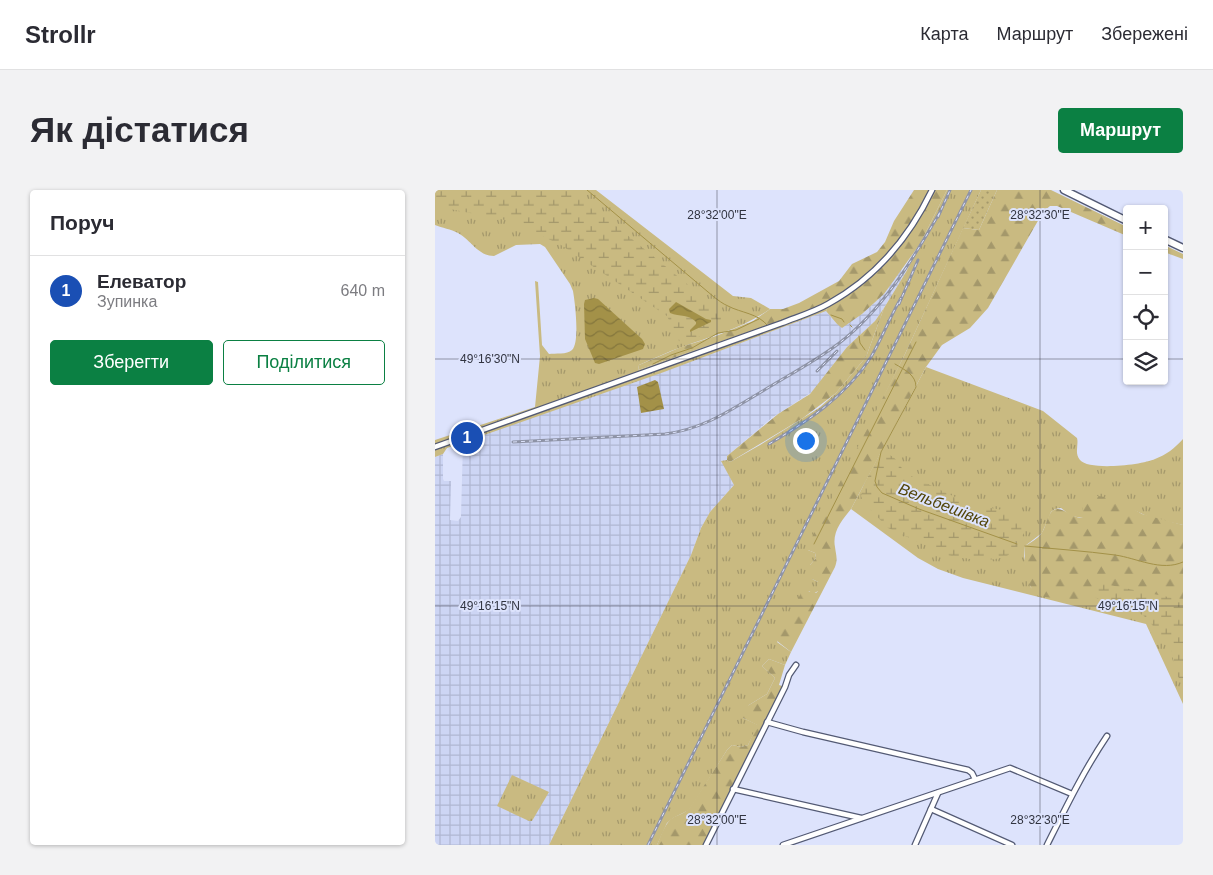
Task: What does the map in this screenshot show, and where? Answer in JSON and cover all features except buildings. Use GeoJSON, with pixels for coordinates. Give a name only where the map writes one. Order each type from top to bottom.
{"type":"FeatureCollection","features":[{"type":"Feature","properties":{"kind":"highway"},"geometry":{"type":"LineString","coordinates":[[1063,190],[1123,219]]}},
{"type":"Feature","properties":{"kind":"highway"},"geometry":{"type":"LineString","coordinates":[[1168,241],[1183,248]]}},
{"type":"Feature","properties":{"kind":"street"},"geometry":{"type":"LineString","coordinates":[[435,447],[763,330],[829,304],[854,287],[891,253],[915,223],[932,190]]}},
{"type":"Feature","properties":{"kind":"street"},"geometry":{"type":"LineString","coordinates":[[706,845],[785,687],[789,675],[796,665]]}},
{"type":"Feature","properties":{"kind":"street"},"geometry":{"type":"LineString","coordinates":[[767,722],[968,770],[975,779]]}},
{"type":"Feature","properties":{"kind":"street"},"geometry":{"type":"LineString","coordinates":[[1047,845],[1090,761],[1107,736]]}},
{"type":"Feature","properties":{"kind":"street"},"geometry":{"type":"LineString","coordinates":[[783,845],[1012,768],[1072,794]]}},
{"type":"Feature","properties":{"kind":"street"},"geometry":{"type":"LineString","coordinates":[[733,789],[862,818]]}},
{"type":"Feature","properties":{"kind":"street"},"geometry":{"type":"LineString","coordinates":[[915,845],[938,793]]}},
{"type":"Feature","properties":{"kind":"street"},"geometry":{"type":"LineString","coordinates":[[931,809],[1012,845]]}},
{"type":"Feature","properties":{"kind":"shaded area"},"geometry":{"type":"Polygon","coordinates":[[[901,269],[906,272],[875,321],[847,347],[812,392],[773,417],[727,456],[727,460],[722,461],[734,485],[710,512],[701,528],[691,555],[549,845],[435,845],[435,457],[443,454],[443,479],[444,481],[451,481],[450,520],[458,521],[461,517],[463,442],[668,370],[826,311],[837,324],[862,314],[884,294],[901,269]]]}},
{"type":"Feature","properties":{"kind":"green space"},"geometry":{"type":"Polygon","coordinates":[[[435,190],[596,190],[733,296],[751,298],[770,309],[738,327],[671,351],[639,365],[638,370],[774,323],[828,301],[829,304],[826,311],[664,372],[447,448],[443,454],[435,457],[435,440],[535,407],[540,356],[535,281],[538,282],[542,345],[549,354],[570,352],[572,350],[576,339],[576,313],[573,291],[570,284],[545,247],[540,244],[516,245],[494,256],[479,251],[458,233],[435,225],[435,190]]]}},
{"type":"Feature","properties":{"kind":"green space"},"geometry":{"type":"Polygon","coordinates":[[[435,190],[572,190],[714,306],[721,317],[720,326],[686,343],[679,341],[667,316],[561,245],[510,221],[435,206],[435,190]]]}},
{"type":"Feature","properties":{"kind":"green space"},"geometry":{"type":"Polygon","coordinates":[[[914,190],[947,190],[920,244],[884,294],[862,314],[842,328],[826,311],[829,304],[827,302],[774,323],[638,370],[639,365],[681,347],[716,336],[753,321],[770,309],[783,309],[799,303],[839,281],[852,264],[877,252],[885,242],[894,221],[914,190]]]}},
{"type":"Feature","properties":{"kind":"green space"},"geometry":{"type":"Polygon","coordinates":[[[947,190],[981,190],[905,354],[808,550],[815,553],[816,558],[810,565],[812,579],[818,582],[818,591],[813,594],[809,591],[777,642],[791,652],[785,665],[769,659],[762,666],[775,678],[767,694],[749,705],[743,718],[758,725],[748,745],[741,747],[732,745],[727,750],[689,810],[667,823],[657,845],[549,845],[691,555],[701,528],[710,512],[734,485],[721,461],[727,460],[730,462],[760,445],[819,408],[836,393],[866,357],[884,308],[906,272],[947,190]]]}},
{"type":"Feature","properties":{"kind":"green space"},"geometry":{"type":"Polygon","coordinates":[[[981,190],[997,190],[979,230],[963,228],[981,190]]]}},
{"type":"Feature","properties":{"kind":"green space"},"geometry":{"type":"Polygon","coordinates":[[[997,190],[1051,190],[1123,225],[1123,234],[1057,206],[1050,206],[1043,212],[988,308],[970,328],[942,345],[926,367],[851,509],[836,531],[834,542],[837,559],[835,567],[791,652],[777,641],[801,593],[807,591],[816,593],[818,591],[818,582],[810,578],[808,573],[810,565],[816,558],[815,553],[808,550],[808,545],[905,354],[963,228],[979,230],[997,190]]]}},
{"type":"Feature","properties":{"kind":"green space"},"geometry":{"type":"Polygon","coordinates":[[[1168,247],[1183,254],[1183,259],[1168,253],[1168,247]]]}},
{"type":"Feature","properties":{"kind":"green space"},"geometry":{"type":"Polygon","coordinates":[[[884,308],[866,357],[836,393],[803,418],[730,462],[727,460],[727,456],[778,414],[810,394],[847,347],[875,321],[884,308]]]}},
{"type":"Feature","properties":{"kind":"green space"},"geometry":{"type":"Polygon","coordinates":[[[926,367],[1043,411],[1077,438],[1077,455],[1085,463],[1116,466],[1148,461],[1167,453],[1183,439],[1183,525],[1151,518],[1134,510],[1083,518],[1071,516],[1061,508],[1055,509],[1051,512],[1042,533],[1025,546],[1024,556],[1031,588],[1183,607],[1183,704],[1146,624],[963,578],[938,569],[918,558],[851,509],[926,367]]]}},
{"type":"Feature","properties":{"kind":"green space"},"geometry":{"type":"Polygon","coordinates":[[[881,452],[896,459],[911,476],[975,506],[994,508],[1016,516],[1026,526],[1016,549],[1002,558],[983,560],[963,558],[947,555],[888,528],[864,503],[861,496],[865,482],[881,452]]]}},
{"type":"Feature","properties":{"kind":"green space"},"geometry":{"type":"Polygon","coordinates":[[[1092,495],[1117,499],[1142,514],[1183,525],[1183,607],[1143,610],[1038,596],[1034,592],[1026,573],[1025,546],[1041,534],[1051,512],[1054,510],[1060,509],[1083,518],[1082,505],[1086,496],[1092,495]]]}},
{"type":"Feature","properties":{"kind":"green space"},"geometry":{"type":"Polygon","coordinates":[[[1095,582],[1183,600],[1183,684],[1175,672],[1171,647],[1147,619],[1143,615],[1096,598],[1092,590],[1095,582]]]}},
{"type":"Feature","properties":{"kind":"green space"},"geometry":{"type":"Polygon","coordinates":[[[769,659],[785,665],[779,685],[785,687],[706,845],[657,845],[668,822],[689,809],[727,750],[732,745],[741,747],[748,745],[757,725],[743,718],[741,713],[749,705],[767,694],[775,678],[762,666],[769,659]]]}},
{"type":"Feature","properties":{"kind":"green space"},"geometry":{"type":"Polygon","coordinates":[[[512,775],[549,792],[532,821],[497,806],[512,775]]]}},
{"type":"Feature","properties":{"kind":"water"},"geometry":{"type":"Polygon","coordinates":[[[598,299],[642,339],[645,344],[643,349],[599,364],[595,363],[585,339],[584,304],[585,300],[598,299]]]}},
{"type":"Feature","properties":{"kind":"water"},"geometry":{"type":"Polygon","coordinates":[[[676,302],[711,320],[711,322],[690,332],[696,324],[693,319],[670,313],[669,309],[676,302]]]}},
{"type":"Feature","properties":{"kind":"water"},"geometry":{"type":"Polygon","coordinates":[[[655,380],[658,382],[664,409],[641,413],[637,387],[655,380]]]}},
{"type":"Feature","properties":{"kind":"waterway","name":"Вельбешівка"},"geometry":{"type":"LineString","coordinates":[[587,190],[717,299],[724,304],[759,318],[768,326]]}},
{"type":"Feature","properties":{"kind":"waterway","name":"Вельбешівка"},"geometry":{"type":"LineString","coordinates":[[831,315],[842,319],[844,322]]}},
{"type":"Feature","properties":{"kind":"waterway","name":"Вельбешівка"},"geometry":{"type":"LineString","coordinates":[[653,364],[692,348],[718,333],[736,330],[759,319]]}},
{"type":"Feature","properties":{"kind":"waterway","name":"Вельбешівка"},"geometry":{"type":"LineString","coordinates":[[859,336],[860,343],[865,350]]}},
{"type":"Feature","properties":{"kind":"waterway"},"geometry":{"type":"LineString","coordinates":[[814,544],[916,342]]}},
{"type":"Feature","properties":{"kind":"waterway","name":"Вельбешівка"},"geometry":{"type":"LineString","coordinates":[[895,364],[912,376],[916,387],[881,452],[875,481],[877,487],[882,493],[919,509],[1017,544]]}},
{"type":"Feature","properties":{"kind":"waterway","name":"Вельбешівка"},"geometry":{"type":"LineString","coordinates":[[1025,546],[1115,555],[1166,566],[1183,562]]}},
{"type":"Feature","properties":{"kind":"railway"},"geometry":{"type":"LineString","coordinates":[[938,217],[950,190]]}},
{"type":"Feature","properties":{"kind":"railway"},"geometry":{"type":"LineString","coordinates":[[648,845],[971,190]]}},
{"type":"Feature","properties":{"kind":"railway"},"geometry":{"type":"LineString","coordinates":[[513,442],[665,434],[679,432],[704,424],[727,412],[819,357],[838,344],[869,316],[896,283],[940,212]]}},
{"type":"Feature","properties":{"kind":"railway"},"geometry":{"type":"LineString","coordinates":[[899,304],[918,260]]}},
{"type":"Feature","properties":{"kind":"railway"},"geometry":{"type":"LineString","coordinates":[[769,444],[812,417],[850,384],[871,357],[901,298]]}},
{"type":"Feature","properties":{"kind":"railway"},"geometry":{"type":"LineString","coordinates":[[817,371],[837,351]]}},
{"type":"Feature","properties":{"kind":"place","name":"Елеватор"},"geometry":{"type":"Point","coordinates":[467,438]}}]}
